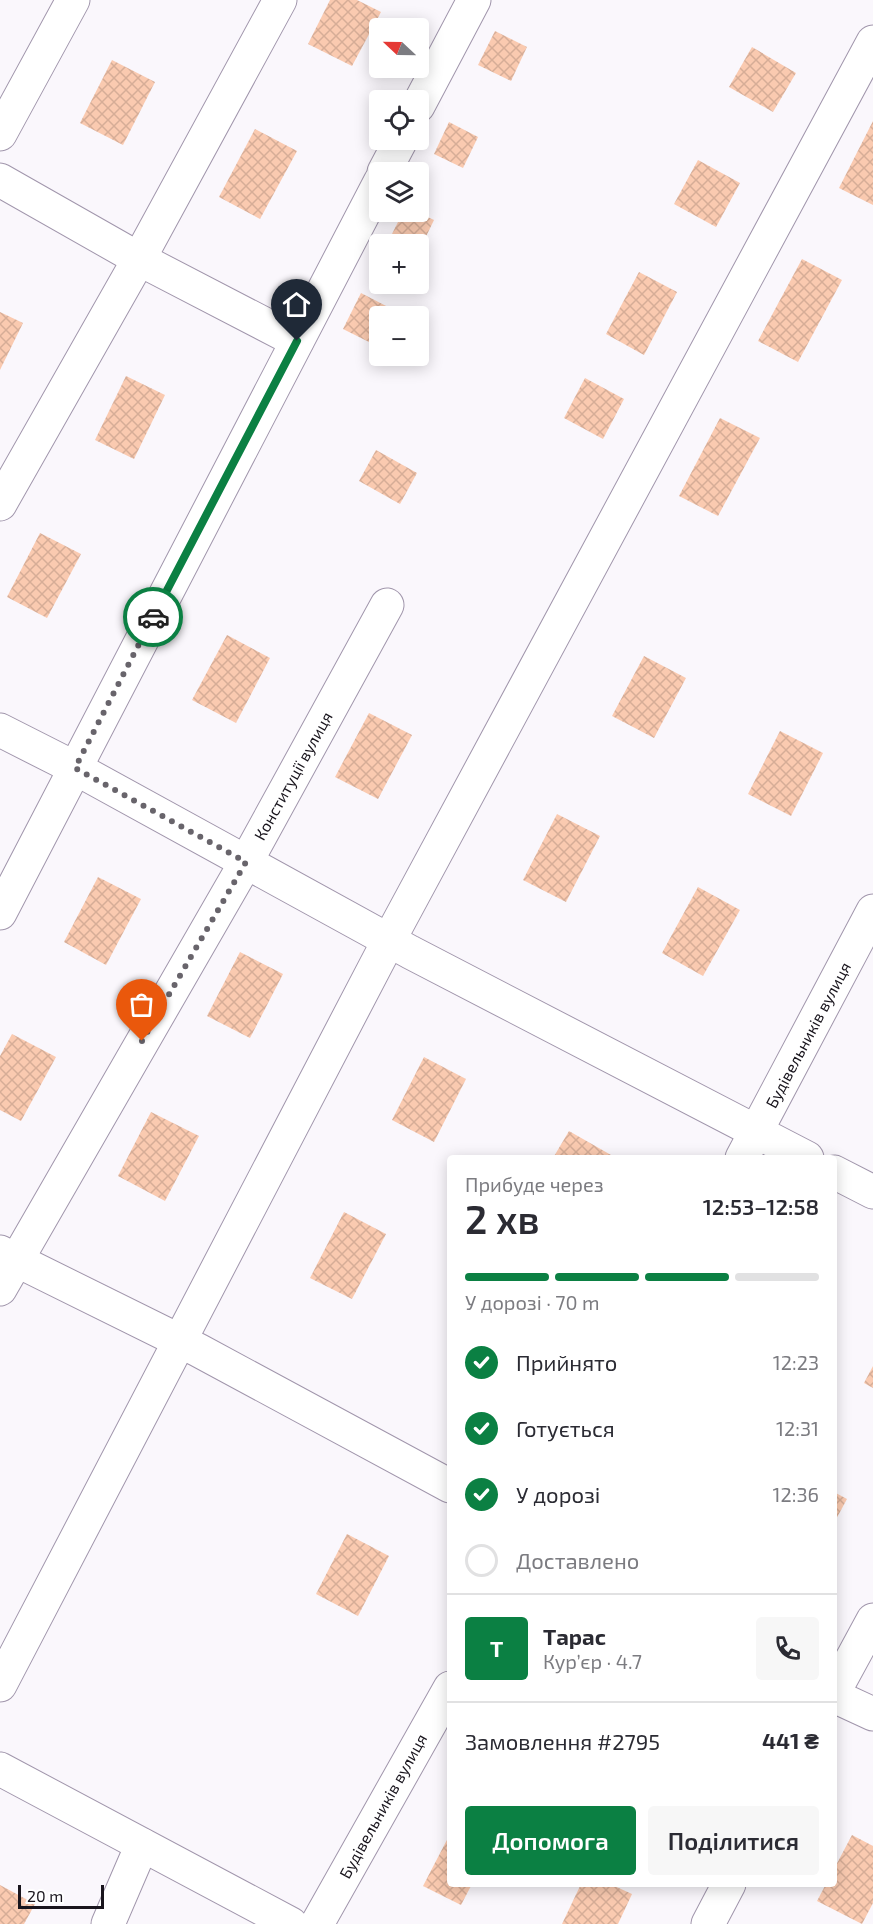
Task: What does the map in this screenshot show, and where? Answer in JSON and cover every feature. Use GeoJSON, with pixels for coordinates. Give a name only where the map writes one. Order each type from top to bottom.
{"type":"FeatureCollection","features":[{"type":"Feature","properties":{"kind":"street"},"geometry":{"type":"LineString","coordinates":[[0,134],[73,0]]}},
{"type":"Feature","properties":{"kind":"street"},"geometry":{"type":"LineString","coordinates":[[0,504],[139,259],[280,0]]}},
{"type":"Feature","properties":{"kind":"street"},"geometry":{"type":"LineString","coordinates":[[426,90],[474,0]]}},
{"type":"Feature","properties":{"kind":"street"},"geometry":{"type":"LineString","coordinates":[[0,1685],[389,940],[873,42]]}},
{"type":"Feature","properties":{"kind":"street"},"geometry":{"type":"LineString","coordinates":[[0,180],[139,259],[297,341]]}},
{"type":"Feature","properties":{"kind":"street"},"geometry":{"type":"LineString","coordinates":[[0,913],[369,203]]}},
{"type":"Feature","properties":{"kind":"street","name":"Конституції вулиця"},"geometry":{"type":"LineString","coordinates":[[5,1267],[246,862],[387,605]]}},
{"type":"Feature","properties":{"kind":"street"},"geometry":{"type":"LineString","coordinates":[[0,730],[75,768],[389,940],[749,1145],[794,1155]]}},
{"type":"Feature","properties":{"kind":"street","name":"Будівельників вулиця"},"geometry":{"type":"LineString","coordinates":[[749,1145],[873,911]]}},
{"type":"Feature","properties":{"kind":"street"},"geometry":{"type":"LineString","coordinates":[[837,1174],[873,1192]]}},
{"type":"Feature","properties":{"kind":"street"},"geometry":{"type":"LineString","coordinates":[[5,1267],[179,1341],[447,1484]]}},
{"type":"Feature","properties":{"kind":"street"},"geometry":{"type":"LineString","coordinates":[[837,1686],[873,1620]]}},
{"type":"Feature","properties":{"kind":"street","name":"Будівельників вулиця"},"geometry":{"type":"LineString","coordinates":[[317,1924],[447,1693]]}},
{"type":"Feature","properties":{"kind":"street"},"geometry":{"type":"LineString","coordinates":[[837,1697],[873,1713]]}},
{"type":"Feature","properties":{"kind":"street"},"geometry":{"type":"LineString","coordinates":[[0,1769],[291,1924]]}},
{"type":"Feature","properties":{"kind":"street"},"geometry":{"type":"LineString","coordinates":[[108,1924],[142,1845]]}},
{"type":"Feature","properties":{"kind":"street"},"geometry":{"type":"LineString","coordinates":[[708,1924],[727,1887]]}},
{"type":"Feature","properties":{"kind":"building"},"geometry":{"type":"Polygon","coordinates":[[[330,0],[357,0],[381,12],[378,18],[369,18],[369,34],[352,66],[308,44],[330,0]]]}},
{"type":"Feature","properties":{"kind":"building"},"geometry":{"type":"Polygon","coordinates":[[[495,31],[527,47],[511,81],[478,65],[495,31]]]}},
{"type":"Feature","properties":{"kind":"building"},"geometry":{"type":"Polygon","coordinates":[[[752,47],[796,73],[773,112],[729,87],[752,47]]]}},
{"type":"Feature","properties":{"kind":"building"},"geometry":{"type":"Polygon","coordinates":[[[112,60],[155,82],[123,145],[80,123],[112,60]]]}},
{"type":"Feature","properties":{"kind":"building"},"geometry":{"type":"Polygon","coordinates":[[[873,121],[873,205],[839,188],[873,121]]]}},
{"type":"Feature","properties":{"kind":"building"},"geometry":{"type":"Polygon","coordinates":[[[449,122],[478,137],[463,168],[434,154],[449,122]]]}},
{"type":"Feature","properties":{"kind":"building"},"geometry":{"type":"Polygon","coordinates":[[[255,129],[297,151],[260,219],[219,197],[255,129]]]}},
{"type":"Feature","properties":{"kind":"building"},"geometry":{"type":"Polygon","coordinates":[[[698,160],[740,183],[716,227],[674,204],[698,160]]]}},
{"type":"Feature","properties":{"kind":"building"},"geometry":{"type":"Polygon","coordinates":[[[429,218],[434,220],[427,234],[392,234],[398,222],[429,222],[429,218]]]}},
{"type":"Feature","properties":{"kind":"building"},"geometry":{"type":"Polygon","coordinates":[[[802,259],[842,280],[798,362],[758,341],[802,259]]]}},
{"type":"Feature","properties":{"kind":"building"},"geometry":{"type":"Polygon","coordinates":[[[639,272],[677,292],[644,355],[606,334],[639,272]]]}},
{"type":"Feature","properties":{"kind":"building"},"geometry":{"type":"Polygon","coordinates":[[[361,293],[386,306],[369,306],[369,342],[343,329],[361,293]]]}},
{"type":"Feature","properties":{"kind":"building"},"geometry":{"type":"Polygon","coordinates":[[[0,312],[23,323],[0,370],[0,312]]]}},
{"type":"Feature","properties":{"kind":"building"},"geometry":{"type":"Polygon","coordinates":[[[126,376],[165,395],[134,459],[95,440],[126,376]]]}},
{"type":"Feature","properties":{"kind":"building"},"geometry":{"type":"Polygon","coordinates":[[[585,378],[624,399],[603,439],[564,418],[585,378]]]}},
{"type":"Feature","properties":{"kind":"building"},"geometry":{"type":"Polygon","coordinates":[[[720,418],[760,438],[718,516],[679,496],[720,418]]]}},
{"type":"Feature","properties":{"kind":"building"},"geometry":{"type":"Polygon","coordinates":[[[376,450],[417,473],[400,504],[359,481],[376,450]]]}},
{"type":"Feature","properties":{"kind":"building"},"geometry":{"type":"Polygon","coordinates":[[[40,533],[81,554],[47,618],[7,597],[40,533]]]}},
{"type":"Feature","properties":{"kind":"building"},"geometry":{"type":"Polygon","coordinates":[[[227,635],[270,658],[236,723],[192,700],[227,635]]]}},
{"type":"Feature","properties":{"kind":"building"},"geometry":{"type":"Polygon","coordinates":[[[644,656],[686,678],[654,738],[612,716],[644,656]]]}},
{"type":"Feature","properties":{"kind":"building"},"geometry":{"type":"Polygon","coordinates":[[[369,713],[412,735],[378,799],[335,777],[369,713]]]}},
{"type":"Feature","properties":{"kind":"building"},"geometry":{"type":"Polygon","coordinates":[[[780,731],[823,753],[791,816],[748,794],[780,731]]]}},
{"type":"Feature","properties":{"kind":"building"},"geometry":{"type":"Polygon","coordinates":[[[557,814],[600,836],[566,902],[523,880],[557,814]]]}},
{"type":"Feature","properties":{"kind":"building"},"geometry":{"type":"Polygon","coordinates":[[[98,877],[141,899],[106,965],[64,942],[98,877]]]}},
{"type":"Feature","properties":{"kind":"building"},"geometry":{"type":"Polygon","coordinates":[[[698,887],[740,910],[703,976],[662,953],[698,887]]]}},
{"type":"Feature","properties":{"kind":"building"},"geometry":{"type":"Polygon","coordinates":[[[240,952],[283,974],[250,1038],[207,1016],[240,952]]]}},
{"type":"Feature","properties":{"kind":"building"},"geometry":{"type":"Polygon","coordinates":[[[12,1034],[56,1057],[21,1121],[0,1110],[0,1056],[12,1034]]]}},
{"type":"Feature","properties":{"kind":"building"},"geometry":{"type":"Polygon","coordinates":[[[424,1057],[466,1079],[434,1142],[392,1120],[424,1057]]]}},
{"type":"Feature","properties":{"kind":"building"},"geometry":{"type":"Polygon","coordinates":[[[151,1112],[199,1136],[165,1201],[118,1176],[151,1112]]]}},
{"type":"Feature","properties":{"kind":"building"},"geometry":{"type":"Polygon","coordinates":[[[569,1131],[611,1155],[555,1155],[569,1131]]]}},
{"type":"Feature","properties":{"kind":"building"},"geometry":{"type":"Polygon","coordinates":[[[344,1212],[386,1234],[352,1299],[310,1278],[344,1212]]]}},
{"type":"Feature","properties":{"kind":"building"},"geometry":{"type":"Polygon","coordinates":[[[873,1366],[873,1388],[864,1383],[873,1366]]]}},
{"type":"Feature","properties":{"kind":"building"},"geometry":{"type":"Polygon","coordinates":[[[837,1494],[847,1499],[837,1517],[837,1494]]]}},
{"type":"Feature","properties":{"kind":"building"},"geometry":{"type":"Polygon","coordinates":[[[347,1534],[389,1556],[358,1616],[316,1594],[347,1534]]]}},
{"type":"Feature","properties":{"kind":"building"},"geometry":{"type":"Polygon","coordinates":[[[852,1835],[873,1846],[873,1903],[862,1924],[817,1901],[824,1887],[837,1887],[837,1863],[852,1835]]]}},
{"type":"Feature","properties":{"kind":"building"},"geometry":{"type":"Polygon","coordinates":[[[447,1840],[447,1887],[470,1887],[461,1905],[423,1886],[447,1840]]]}},
{"type":"Feature","properties":{"kind":"building"},"geometry":{"type":"Polygon","coordinates":[[[0,1885],[35,1904],[24,1924],[0,1924],[0,1885]]]}},
{"type":"Feature","properties":{"kind":"building"},"geometry":{"type":"Polygon","coordinates":[[[580,1887],[617,1887],[632,1894],[618,1924],[562,1924],[580,1887]]]}},
{"type":"Feature","properties":{"kind":"way so far"},"geometry":{"type":"LineString","coordinates":[[142,1041],[246,862],[75,768],[153,617]]}},
{"type":"Feature","properties":{"kind":"route"},"geometry":{"type":"LineString","coordinates":[[153,617],[297,341]]}}]}
